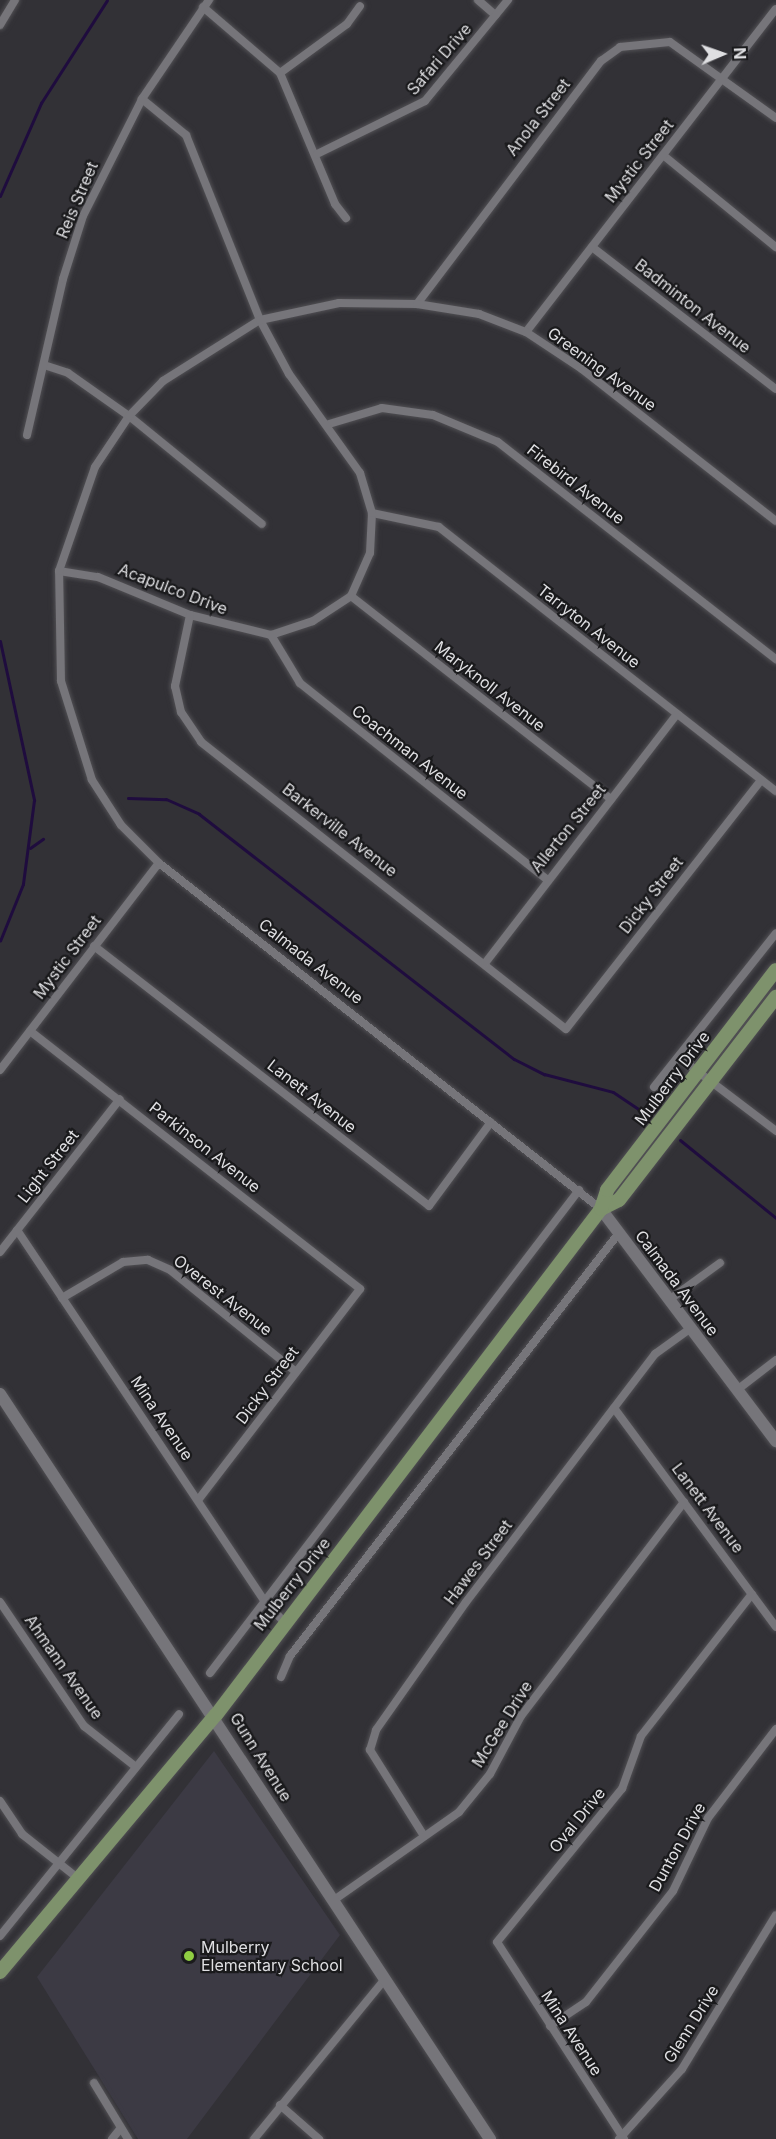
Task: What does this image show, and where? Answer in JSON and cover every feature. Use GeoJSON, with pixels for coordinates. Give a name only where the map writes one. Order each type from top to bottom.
{"type":"FeatureCollection","features":[{"type":"Feature","properties":{"kind":"main road","name":"Mulberry Drive"},"geometry":{"type":"LineString","coordinates":[[0,1972],[80,1880],[216,1715],[284,1622],[601,1209],[607,1190],[774,976]]}},
{"type":"Feature","properties":{"kind":"main road","name":"Mulberry Drive"},"geometry":{"type":"LineString","coordinates":[[601,1209],[619,1200],[776,997]]}},
{"type":"Feature","properties":{"kind":"street"},"geometry":{"type":"LineString","coordinates":[[0,25],[15,0]]}},
{"type":"Feature","properties":{"kind":"street"},"geometry":{"type":"LineString","coordinates":[[478,0],[495,15]]}},
{"type":"Feature","properties":{"kind":"street","name":"Safari Drive"},"geometry":{"type":"LineString","coordinates":[[317,154],[425,101],[508,0]]}},
{"type":"Feature","properties":{"kind":"street"},"geometry":{"type":"LineString","coordinates":[[206,3],[280,73],[317,154],[335,204],[346,218]]}},
{"type":"Feature","properties":{"kind":"street","name":"Reis Street"},"geometry":{"type":"LineString","coordinates":[[27,435],[83,216],[142,99],[206,3]]}},
{"type":"Feature","properties":{"kind":"street"},"geometry":{"type":"LineString","coordinates":[[280,73],[347,24],[360,6]]}},
{"type":"Feature","properties":{"kind":"street","name":"Mystic Street"},"geometry":{"type":"LineString","coordinates":[[526,332],[776,9]]}},
{"type":"Feature","properties":{"kind":"street","name":"Anola Street"},"geometry":{"type":"LineString","coordinates":[[417,304],[602,61],[620,47],[670,42],[723,76],[776,118]]}},
{"type":"Feature","properties":{"kind":"street"},"geometry":{"type":"LineString","coordinates":[[142,99],[186,135],[260,320],[289,374],[329,424],[360,473],[372,513],[370,553],[351,596],[313,621],[271,635]]}},
{"type":"Feature","properties":{"kind":"street"},"geometry":{"type":"LineString","coordinates":[[663,155],[776,247]]}},
{"type":"Feature","properties":{"kind":"street","name":"Badminton Avenue"},"geometry":{"type":"LineString","coordinates":[[592,247],[776,389]]}},
{"type":"Feature","properties":{"kind":"street","name":"Greening Avenue"},"geometry":{"type":"LineString","coordinates":[[129,417],[179,370],[260,320],[339,303],[417,304],[479,314],[526,332],[776,521]]}},
{"type":"Feature","properties":{"kind":"street"},"geometry":{"type":"LineString","coordinates":[[44,365],[68,374],[129,417],[262,524]]}},
{"type":"Feature","properties":{"kind":"street","name":"Firebird Avenue"},"geometry":{"type":"LineString","coordinates":[[329,424],[382,408],[434,415],[498,442],[776,659]]}},
{"type":"Feature","properties":{"kind":"street","name":"Calmada Avenue"},"geometry":{"type":"LineString","coordinates":[[129,417],[95,467],[59,571],[61,681],[92,780],[121,825],[159,863],[601,1209],[776,1441]]}},
{"type":"Feature","properties":{"kind":"street","name":"Tarryton Avenue"},"geometry":{"type":"LineString","coordinates":[[372,513],[439,527],[776,791]]}},
{"type":"Feature","properties":{"kind":"street","name":"Acapulco Drive"},"geometry":{"type":"LineString","coordinates":[[59,571],[98,577],[190,615],[271,635]]}},
{"type":"Feature","properties":{"kind":"street","name":"Maryknoll Avenue"},"geometry":{"type":"LineString","coordinates":[[351,596],[611,799]]}},
{"type":"Feature","properties":{"kind":"street","name":"Barkerville Avenue"},"geometry":{"type":"LineString","coordinates":[[190,615],[175,686],[181,712],[201,742],[486,962],[566,1029]]}},
{"type":"Feature","properties":{"kind":"street","name":"Coachman Avenue"},"geometry":{"type":"LineString","coordinates":[[271,635],[300,683],[546,879]]}},
{"type":"Feature","properties":{"kind":"street","name":"Allerton Street"},"geometry":{"type":"LineString","coordinates":[[486,962],[546,879],[677,714]]}},
{"type":"Feature","properties":{"kind":"street","name":"Dicky Street"},"geometry":{"type":"LineString","coordinates":[[566,1029],[761,780]]}},
{"type":"Feature","properties":{"kind":"street","name":"Mystic Street"},"geometry":{"type":"LineString","coordinates":[[0,1070],[159,863]]}},
{"type":"Feature","properties":{"kind":"street"},"geometry":{"type":"LineString","coordinates":[[654,1087],[680,1058],[776,933]]}},
{"type":"Feature","properties":{"kind":"street","name":"Lanett Avenue"},"geometry":{"type":"LineString","coordinates":[[94,946],[429,1206],[491,1122]]}},
{"type":"Feature","properties":{"kind":"street","name":"Parkinson Avenue"},"geometry":{"type":"LineString","coordinates":[[30,1031],[360,1288]]}},
{"type":"Feature","properties":{"kind":"street"},"geometry":{"type":"LineString","coordinates":[[680,1058],[699,1070],[776,1131]]}},
{"type":"Feature","properties":{"kind":"street","name":"Light Street"},"geometry":{"type":"LineString","coordinates":[[0,1252],[120,1099]]}},
{"type":"Feature","properties":{"kind":"street","name":"Mulberry Drive"},"geometry":{"type":"LineString","coordinates":[[210,1672],[579,1190]]}},
{"type":"Feature","properties":{"kind":"street","name":"Mina Avenue"},"geometry":{"type":"LineString","coordinates":[[17,1230],[199,1499],[264,1601],[284,1622]]}},
{"type":"Feature","properties":{"kind":"street"},"geometry":{"type":"LineString","coordinates":[[281,1677],[290,1656],[619,1233]]}},
{"type":"Feature","properties":{"kind":"street","name":"Overest Avenue"},"geometry":{"type":"LineString","coordinates":[[62,1298],[123,1262],[148,1260],[170,1270],[296,1372]]}},
{"type":"Feature","properties":{"kind":"street"},"geometry":{"type":"LineString","coordinates":[[669,1300],[720,1263]]}},
{"type":"Feature","properties":{"kind":"street","name":"Dicky Street"},"geometry":{"type":"LineString","coordinates":[[199,1499],[360,1288]]}},
{"type":"Feature","properties":{"kind":"street","name":"Hawes Street"},"geometry":{"type":"LineString","coordinates":[[424,1836],[370,1750],[376,1730],[655,1354],[691,1328]]}},
{"type":"Feature","properties":{"kind":"street"},"geometry":{"type":"LineString","coordinates":[[737,1390],[776,1360]]}},
{"type":"Feature","properties":{"kind":"street","name":"Gunn Avenue"},"geometry":{"type":"LineString","coordinates":[[0,1394],[216,1715],[490,2139]]}},
{"type":"Feature","properties":{"kind":"street","name":"Lanett Avenue"},"geometry":{"type":"LineString","coordinates":[[614,1408],[776,1627]]}},
{"type":"Feature","properties":{"kind":"street","name":"McGee Drive"},"geometry":{"type":"LineString","coordinates":[[334,1900],[459,1812],[490,1774],[521,1716],[684,1502]]}},
{"type":"Feature","properties":{"kind":"street","name":"Oval Drive"},"geometry":{"type":"LineString","coordinates":[[497,1942],[622,1789],[641,1736],[752,1594]]}},
{"type":"Feature","properties":{"kind":"street","name":"Ahmann Avenue"},"geometry":{"type":"LineString","coordinates":[[0,1602],[84,1726],[136,1767]]}},
{"type":"Feature","properties":{"kind":"street"},"geometry":{"type":"LineString","coordinates":[[0,1936],[62,1865],[178,1714]]}},
{"type":"Feature","properties":{"kind":"street","name":"Dunton Drive"},"geometry":{"type":"LineString","coordinates":[[550,2026],[585,2002],[673,1891],[708,1818],[776,1729]]}},
{"type":"Feature","properties":{"kind":"street"},"geometry":{"type":"LineString","coordinates":[[0,1801],[22,1834],[80,1880]]}},
{"type":"Feature","properties":{"kind":"street","name":"Glenn Drive"},"geometry":{"type":"LineString","coordinates":[[621,2138],[682,2069],[776,1915]]}},
{"type":"Feature","properties":{"kind":"street","name":"Mina Avenue"},"geometry":{"type":"LineString","coordinates":[[497,1942],[621,2138]]}},
{"type":"Feature","properties":{"kind":"street"},"geometry":{"type":"LineString","coordinates":[[254,2139],[385,1979]]}},
{"type":"Feature","properties":{"kind":"street"},"geometry":{"type":"LineString","coordinates":[[94,2083],[128,2139]]}},
{"type":"Feature","properties":{"kind":"street"},"geometry":{"type":"LineString","coordinates":[[280,2105],[319,2139]]}},
{"type":"Feature","properties":{"kind":"street"},"geometry":{"type":"LineString","coordinates":[[112,2139],[121,2128]]}},
{"type":"Feature","properties":{"kind":"shaded area","name":"Mulberry Elementary School"},"geometry":{"type":"Polygon","coordinates":[[[214,1751],[340,1935],[187,2139],[138,2139],[37,1977],[214,1751]]]}},
{"type":"Feature","properties":{"kind":"waterway"},"geometry":{"type":"LineString","coordinates":[[0,196],[41,103],[107,0]]}},
{"type":"Feature","properties":{"kind":"waterway"},"geometry":{"type":"LineString","coordinates":[[0,641],[34,800],[23,884],[0,941]]}},
{"type":"Feature","properties":{"kind":"waterway"},"geometry":{"type":"LineString","coordinates":[[128,798],[166,799],[199,814],[514,1059],[544,1074],[613,1092],[646,1114]]}},
{"type":"Feature","properties":{"kind":"waterway"},"geometry":{"type":"LineString","coordinates":[[30,848],[43,839]]}},
{"type":"Feature","properties":{"kind":"waterway"},"geometry":{"type":"LineString","coordinates":[[680,1140],[776,1218]]}},
{"type":"Feature","properties":{"kind":"place","name":"Mulberry Elementary School"},"geometry":{"type":"Point","coordinates":[189,1956]}}]}
